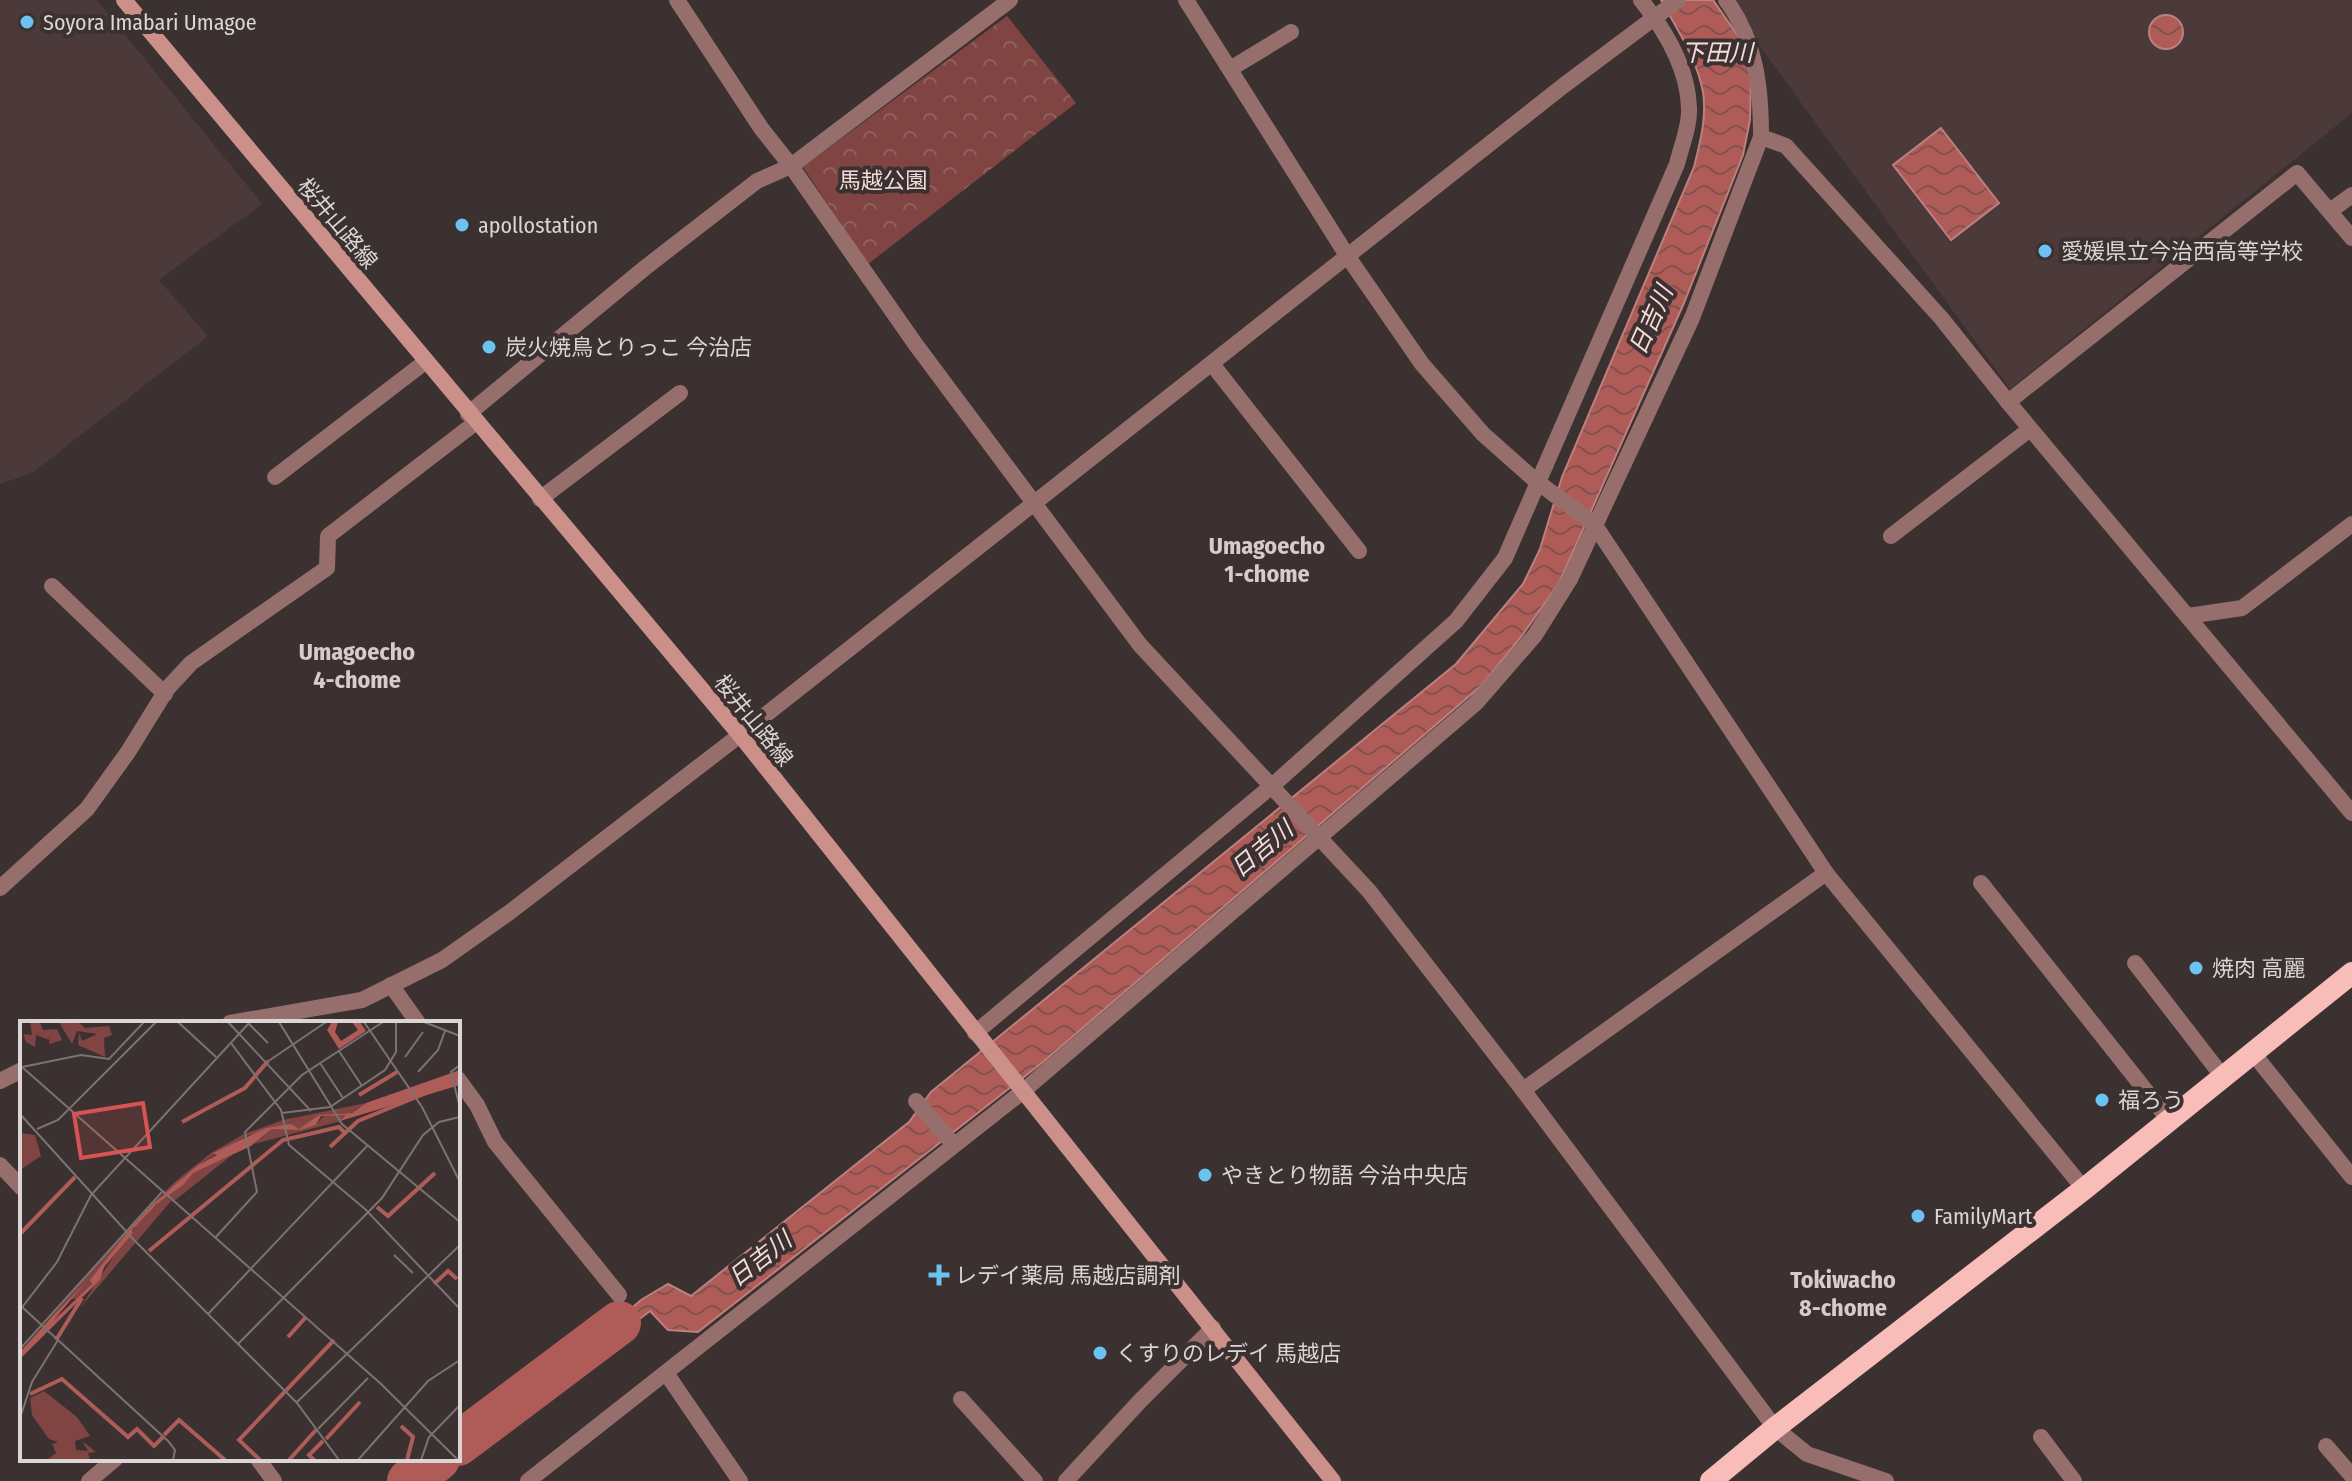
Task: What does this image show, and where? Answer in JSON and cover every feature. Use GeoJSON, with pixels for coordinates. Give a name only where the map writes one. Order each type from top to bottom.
{"type":"FeatureCollection","features":[{"type":"Feature","properties":{"kind":"highway"},"geometry":{"type":"LineString","coordinates":[[1711,1481],[2084,1189],[2352,973]]}},
{"type":"Feature","properties":{"kind":"main road","name":"桜井山路線"},"geometry":{"type":"LineString","coordinates":[[124,0],[740,735],[1333,1481]]}},
{"type":"Feature","properties":{"kind":"street"},"geometry":{"type":"LineString","coordinates":[[677,0],[761,128],[916,345],[1140,645],[1369,891],[1523,1090],[1775,1428],[1807,1454],[1886,1481]]}},
{"type":"Feature","properties":{"kind":"street"},"geometry":{"type":"LineString","coordinates":[[0,888],[87,809],[165,694],[191,663],[327,568],[328,536],[472,418],[646,267],[744,190],[791,166],[1010,0]]}},
{"type":"Feature","properties":{"kind":"street"},"geometry":{"type":"LineString","coordinates":[[1186,0],[1348,257],[1422,364],[1483,434],[1537,482],[1594,524],[1826,873],[2084,1189]]}},
{"type":"Feature","properties":{"kind":"street"},"geometry":{"type":"LineString","coordinates":[[976,1034],[1274,786],[1456,621],[1505,558],[1677,164],[1690,110],[1683,71],[1657,18],[1641,0]]}},
{"type":"Feature","properties":{"kind":"street"},"geometry":{"type":"LineString","coordinates":[[241,1021],[362,1000],[442,960],[510,912],[1036,504],[1563,86],[1678,0]]}},
{"type":"Feature","properties":{"kind":"street"},"geometry":{"type":"LineString","coordinates":[[528,1481],[1022,1091],[1319,834],[1476,703],[1535,635],[1570,579],[1692,318],[1761,137],[1761,89],[1751,45],[1726,0]]}},
{"type":"Feature","properties":{"kind":"street"},"geometry":{"type":"LineString","coordinates":[[1230,69],[1291,32]]}},
{"type":"Feature","properties":{"kind":"street"},"geometry":{"type":"LineString","coordinates":[[1761,137],[1786,146],[1942,319],[2030,429],[2352,813]]}},
{"type":"Feature","properties":{"kind":"street"},"geometry":{"type":"LineString","coordinates":[[2008,402],[2297,173],[2352,238]]}},
{"type":"Feature","properties":{"kind":"street"},"geometry":{"type":"LineString","coordinates":[[2330,211],[2352,195]]}},
{"type":"Feature","properties":{"kind":"street"},"geometry":{"type":"LineString","coordinates":[[275,477],[425,362]]}},
{"type":"Feature","properties":{"kind":"street"},"geometry":{"type":"LineString","coordinates":[[1212,364],[1359,551]]}},
{"type":"Feature","properties":{"kind":"street"},"geometry":{"type":"LineString","coordinates":[[540,499],[680,393]]}},
{"type":"Feature","properties":{"kind":"street"},"geometry":{"type":"LineString","coordinates":[[1891,536],[2030,429]]}},
{"type":"Feature","properties":{"kind":"street"},"geometry":{"type":"LineString","coordinates":[[2188,616],[2242,608],[2352,524]]}},
{"type":"Feature","properties":{"kind":"street"},"geometry":{"type":"LineString","coordinates":[[52,586],[165,694]]}},
{"type":"Feature","properties":{"kind":"street"},"geometry":{"type":"LineString","coordinates":[[1523,1090],[1826,873]]}},
{"type":"Feature","properties":{"kind":"street"},"geometry":{"type":"LineString","coordinates":[[1981,883],[2169,1120]]}},
{"type":"Feature","properties":{"kind":"street"},"geometry":{"type":"LineString","coordinates":[[2135,963],[2223,1077]]}},
{"type":"Feature","properties":{"kind":"street"},"geometry":{"type":"LineString","coordinates":[[391,985],[417,1021]]}},
{"type":"Feature","properties":{"kind":"street"},"geometry":{"type":"LineString","coordinates":[[2253,1053],[2352,1177]]}},
{"type":"Feature","properties":{"kind":"street"},"geometry":{"type":"LineString","coordinates":[[0,1081],[20,1071]]}},
{"type":"Feature","properties":{"kind":"street"},"geometry":{"type":"LineString","coordinates":[[460,1082],[477,1105],[495,1142],[619,1295]]}},
{"type":"Feature","properties":{"kind":"street"},"geometry":{"type":"LineString","coordinates":[[916,1101],[954,1144]]}},
{"type":"Feature","properties":{"kind":"street"},"geometry":{"type":"LineString","coordinates":[[0,1165],[20,1186]]}},
{"type":"Feature","properties":{"kind":"street"},"geometry":{"type":"LineString","coordinates":[[1066,1481],[1213,1328]]}},
{"type":"Feature","properties":{"kind":"street"},"geometry":{"type":"LineString","coordinates":[[666,1373],[740,1481]]}},
{"type":"Feature","properties":{"kind":"street"},"geometry":{"type":"LineString","coordinates":[[961,1399],[1035,1481]]}},
{"type":"Feature","properties":{"kind":"street"},"geometry":{"type":"LineString","coordinates":[[2041,1437],[2074,1481]]}},
{"type":"Feature","properties":{"kind":"street"},"geometry":{"type":"LineString","coordinates":[[2326,1446],[2352,1476]]}},
{"type":"Feature","properties":{"kind":"street"},"geometry":{"type":"LineString","coordinates":[[89,1481],[113,1461]]}},
{"type":"Feature","properties":{"kind":"street"},"geometry":{"type":"LineString","coordinates":[[259,1461],[274,1481]]}},
{"type":"Feature","properties":{"kind":"shaded area"},"geometry":{"type":"Polygon","coordinates":[[[0,0],[97,0],[262,204],[159,280],[208,336],[32,473],[0,484],[0,0]]]}},
{"type":"Feature","properties":{"kind":"shaded area","name":"愛媛県立今治西高等学校"},"geometry":{"type":"Polygon","coordinates":[[[1726,0],[2352,0],[2352,113],[2010,389],[1726,0]]]}},
{"type":"Feature","properties":{"kind":"green space","name":"馬越公園"},"geometry":{"type":"Polygon","coordinates":[[[1007,16],[1076,103],[868,264],[803,167],[1007,16]]]}},
{"type":"Feature","properties":{"kind":"water","name":"下田川"},"geometry":{"type":"Polygon","coordinates":[[[1661,0],[1713,0],[1743,43],[1751,79],[1750,120],[1743,155],[1684,303],[1559,583],[1481,686],[1043,1062],[698,1332],[668,1330],[650,1311],[460,1454],[460,1443],[572,1359],[641,1300],[668,1284],[691,1296],[909,1122],[931,1092],[1456,664],[1523,584],[1540,549],[1562,477],[1694,167],[1702,130],[1703,92],[1686,44],[1661,0]]]}},
{"type":"Feature","properties":{"kind":"water"},"geometry":{"type":"Polygon","coordinates":[[[2166,15],[2178,20],[2183,32],[2178,44],[2166,49],[2154,44],[2149,32],[2154,20],[2166,15]]]}},
{"type":"Feature","properties":{"kind":"water"},"geometry":{"type":"Polygon","coordinates":[[[1941,128],[1999,203],[1951,240],[1893,165],[1941,128]]]}},
{"type":"Feature","properties":{"kind":"waterway","name":"日吉川"},"geometry":{"type":"LineString","coordinates":[[460,1442],[619,1323]]}},
{"type":"Feature","properties":{"kind":"waterway","name":"日吉川"},"geometry":{"type":"LineString","coordinates":[[409,1481],[435,1461]]}},
{"type":"Feature","properties":{"kind":"place","name":"Soyora Imabari Umagoe"},"geometry":{"type":"Point","coordinates":[27,22]}},
{"type":"Feature","properties":{"kind":"place","name":"apollostation"},"geometry":{"type":"Point","coordinates":[462,225]}},
{"type":"Feature","properties":{"kind":"place","name":"愛媛県立今治西高等学校"},"geometry":{"type":"Point","coordinates":[2045,251]}},
{"type":"Feature","properties":{"kind":"place","name":"炭火焼鳥とりっこ 今治店"},"geometry":{"type":"Point","coordinates":[489,347]}},
{"type":"Feature","properties":{"kind":"place","name":"焼肉 高麗"},"geometry":{"type":"Point","coordinates":[2196,968]}},
{"type":"Feature","properties":{"kind":"place","name":"福ろう"},"geometry":{"type":"Point","coordinates":[2102,1100]}},
{"type":"Feature","properties":{"kind":"place","name":"やきとり物語 今治中央店"},"geometry":{"type":"Point","coordinates":[1205,1175]}},
{"type":"Feature","properties":{"kind":"place","name":"FamilyMart"},"geometry":{"type":"Point","coordinates":[1918,1216]}},
{"type":"Feature","properties":{"kind":"place","name":"レデイ薬局 馬越店調剤"},"geometry":{"type":"Point","coordinates":[939,1275]}},
{"type":"Feature","properties":{"kind":"place","name":"くすりのレデイ 馬越店"},"geometry":{"type":"Point","coordinates":[1100,1353]}},
{"type":"Feature","properties":{"kind":"district","name":"Umagoecho 1-chome"},"geometry":{"type":"Point","coordinates":[1267,560]}},
{"type":"Feature","properties":{"kind":"district","name":"Umagoecho 4-chome"},"geometry":{"type":"Point","coordinates":[357,666]}},
{"type":"Feature","properties":{"kind":"district","name":"Tokiwacho 8-chome"},"geometry":{"type":"Point","coordinates":[1843,1294]}}]}
